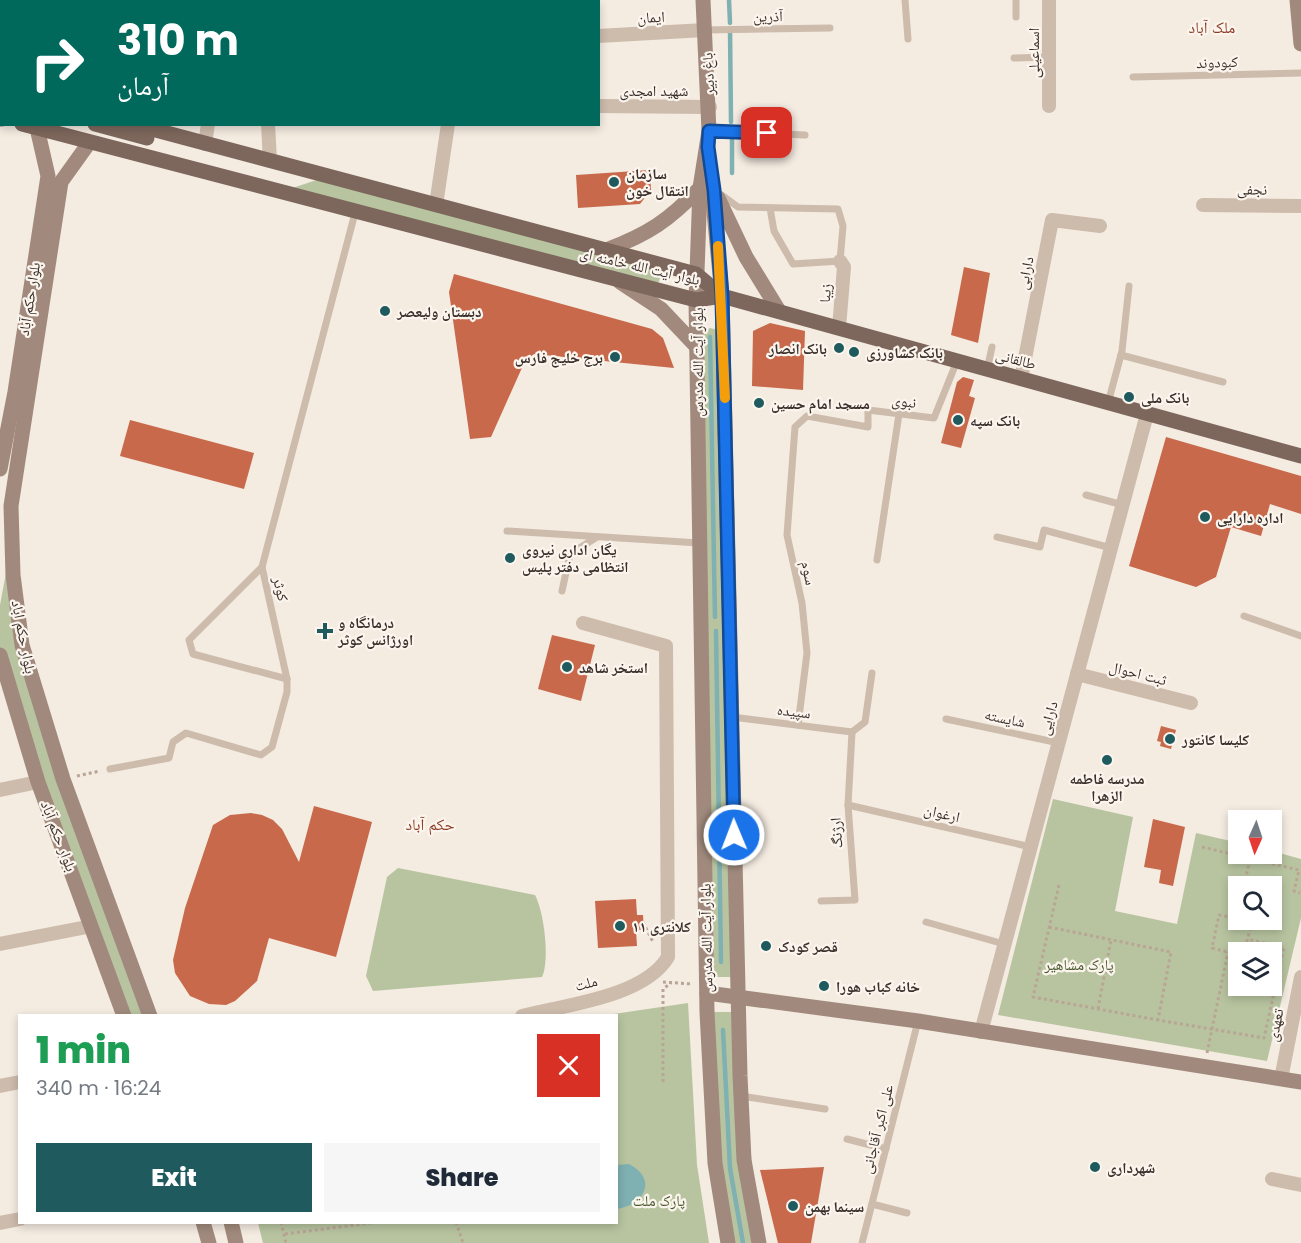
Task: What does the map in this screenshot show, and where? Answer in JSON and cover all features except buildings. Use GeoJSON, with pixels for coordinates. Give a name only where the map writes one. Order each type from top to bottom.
{"type":"FeatureCollection","features":[{"type":"Feature","properties":{"kind":"main road","name":"باغ دبیر"},"geometry":{"type":"LineString","coordinates":[[703,0],[710,107],[708,147]]}},
{"type":"Feature","properties":{"kind":"main road"},"geometry":{"type":"LineString","coordinates":[[1297,0],[1301,44]]}},
{"type":"Feature","properties":{"kind":"main road","name":"بلوار آیت الله خامنه ای"},"geometry":{"type":"LineString","coordinates":[[32,126],[355,213],[696,300],[722,296]]}},
{"type":"Feature","properties":{"kind":"main road","name":"بلوار حکم آباد"},"geometry":{"type":"LineString","coordinates":[[0,470],[15,392],[48,176],[32,126]]}},
{"type":"Feature","properties":{"kind":"main road"},"geometry":{"type":"LineString","coordinates":[[102,126],[161,141],[201,143]]}},
{"type":"Feature","properties":{"kind":"main road","name":"بلوار آیت الله خامنه ای"},"geometry":{"type":"LineString","coordinates":[[140,126],[696,274],[722,296]]}},
{"type":"Feature","properties":{"kind":"main road","name":"بلوار حکم اباد"},"geometry":{"type":"LineString","coordinates":[[89,143],[61,182],[6,533],[22,645],[63,779],[149,1014]]}},
{"type":"Feature","properties":{"kind":"main road","name":"بلوار آیت الله مدرس"},"geometry":{"type":"LineString","coordinates":[[708,147],[707,189],[696,274],[701,988],[715,1163],[728,1243]]}},
{"type":"Feature","properties":{"kind":"main road"},"geometry":{"type":"LineString","coordinates":[[606,250],[642,236],[707,189],[731,225],[746,257],[779,311]]}},
{"type":"Feature","properties":{"kind":"main road","name":"بلوار آیت الله مدرس"},"geometry":{"type":"LineString","coordinates":[[707,189],[722,296],[737,997],[744,1160],[759,1243]]}},
{"type":"Feature","properties":{"kind":"main road"},"geometry":{"type":"LineString","coordinates":[[575,270],[586,265],[588,255],[578,244]]}},
{"type":"Feature","properties":{"kind":"main road"},"geometry":{"type":"LineString","coordinates":[[618,280],[662,309],[697,347]]}},
{"type":"Feature","properties":{"kind":"main road","name":"طالقانی"},"geometry":{"type":"LineString","coordinates":[[722,296],[1301,456]]}},
{"type":"Feature","properties":{"kind":"main road","name":"بلوار حکم آباد"},"geometry":{"type":"LineString","coordinates":[[0,656],[38,782],[122,1014]]}},
{"type":"Feature","properties":{"kind":"main road"},"geometry":{"type":"LineString","coordinates":[[701,988],[737,997],[918,1021],[1301,1082]]}},
{"type":"Feature","properties":{"kind":"main road"},"geometry":{"type":"LineString","coordinates":[[203,1224],[209,1243]]}},
{"type":"Feature","properties":{"kind":"main road"},"geometry":{"type":"LineString","coordinates":[[231,1224],[236,1243]]}},
{"type":"Feature","properties":{"kind":"street","name":"اسماعیلی"},"geometry":{"type":"LineString","coordinates":[[1049,0],[1049,106]]}},
{"type":"Feature","properties":{"kind":"street","name":"ایمان"},"geometry":{"type":"LineString","coordinates":[[600,36],[705,30]]}},
{"type":"Feature","properties":{"kind":"street","name":"شهید امجدی"},"geometry":{"type":"LineString","coordinates":[[600,106],[710,107]]}},
{"type":"Feature","properties":{"kind":"street"},"geometry":{"type":"LineString","coordinates":[[201,143],[207,126]]}},
{"type":"Feature","properties":{"kind":"street"},"geometry":{"type":"LineString","coordinates":[[268,126],[270,161]]}},
{"type":"Feature","properties":{"kind":"street"},"geometry":{"type":"LineString","coordinates":[[436,205],[448,126]]}},
{"type":"Feature","properties":{"kind":"street","name":"نجفی"},"geometry":{"type":"LineString","coordinates":[[1203,205],[1301,206]]}},
{"type":"Feature","properties":{"kind":"street","name":"دارابی"},"geometry":{"type":"LineString","coordinates":[[1021,379],[1052,220],[1100,226]]}},
{"type":"Feature","properties":{"kind":"street","name":"زیبا"},"geometry":{"type":"LineString","coordinates":[[839,328],[844,267],[840,261]]}},
{"type":"Feature","properties":{"kind":"street","name":"دارایی"},"geometry":{"type":"LineString","coordinates":[[981,1032],[1148,414]]}},
{"type":"Feature","properties":{"kind":"street","name":"ملت"},"geometry":{"type":"LineString","coordinates":[[530,1014],[632,987],[655,973],[668,957],[666,646],[583,623]]}},
{"type":"Feature","properties":{"kind":"street","name":"ثبت احوال"},"geometry":{"type":"LineString","coordinates":[[1077,674],[1191,703]]}},
{"type":"Feature","properties":{"kind":"street"},"geometry":{"type":"LineString","coordinates":[[0,790],[38,782]]}},
{"type":"Feature","properties":{"kind":"street"},"geometry":{"type":"LineString","coordinates":[[0,944],[92,926]]}},
{"type":"Feature","properties":{"kind":"street","name":"تعهدی"},"geometry":{"type":"LineString","coordinates":[[1281,1079],[1301,977]]}},
{"type":"Feature","properties":{"kind":"street"},"geometry":{"type":"LineString","coordinates":[[0,1086],[18,1082]]}},
{"type":"Feature","properties":{"kind":"street"},"geometry":{"type":"LineString","coordinates":[[1272,1179],[1301,1185]]}},
{"type":"Feature","properties":{"kind":"street"},"geometry":{"type":"LineString","coordinates":[[0,1223],[18,1219]]}},
{"type":"Feature","properties":{"kind":"lane"},"geometry":{"type":"LineString","coordinates":[[904,0],[908,39]]}},
{"type":"Feature","properties":{"kind":"lane"},"geometry":{"type":"LineString","coordinates":[[1016,0],[1016,16]]}},
{"type":"Feature","properties":{"kind":"lane","name":"آذرین"},"geometry":{"type":"LineString","coordinates":[[705,30],[830,28]]}},
{"type":"Feature","properties":{"kind":"lane"},"geometry":{"type":"LineString","coordinates":[[1014,58],[1050,57]]}},
{"type":"Feature","properties":{"kind":"lane","name":"کبودوند"},"geometry":{"type":"LineString","coordinates":[[1133,77],[1301,73]]}},
{"type":"Feature","properties":{"kind":"lane"},"geometry":{"type":"LineString","coordinates":[[709,131],[805,135]]}},
{"type":"Feature","properties":{"kind":"lane"},"geometry":{"type":"LineString","coordinates":[[707,189],[738,207],[838,209],[843,226],[840,261],[793,264],[774,231],[770,208]]}},
{"type":"Feature","properties":{"kind":"lane"},"geometry":{"type":"LineString","coordinates":[[731,225],[734,208],[738,207]]}},
{"type":"Feature","properties":{"kind":"lane","name":"کوثر"},"geometry":{"type":"LineString","coordinates":[[110,769],[169,758],[173,742],[186,733],[261,755],[272,747],[287,692],[287,679],[262,567],[355,213]]}},
{"type":"Feature","properties":{"kind":"lane"},"geometry":{"type":"LineString","coordinates":[[1108,403],[1121,355],[1129,286]]}},
{"type":"Feature","properties":{"kind":"lane"},"geometry":{"type":"LineString","coordinates":[[987,370],[992,347]]}},
{"type":"Feature","properties":{"kind":"lane"},"geometry":{"type":"LineString","coordinates":[[1121,355],[1223,382]]}},
{"type":"Feature","properties":{"kind":"lane","name":"نبوی"},"geometry":{"type":"LineString","coordinates":[[795,427],[807,416],[868,427],[868,410],[934,418],[957,361]]}},
{"type":"Feature","properties":{"kind":"lane"},"geometry":{"type":"LineString","coordinates":[[877,560],[899,414]]}},
{"type":"Feature","properties":{"kind":"lane","name":"سوم"},"geometry":{"type":"LineString","coordinates":[[795,427],[787,534],[802,603],[807,653],[798,725]]}},
{"type":"Feature","properties":{"kind":"lane"},"geometry":{"type":"LineString","coordinates":[[1086,495],[1123,505]]}},
{"type":"Feature","properties":{"kind":"lane"},"geometry":{"type":"LineString","coordinates":[[997,537],[1040,547],[1044,530],[1111,548]]}},
{"type":"Feature","properties":{"kind":"lane"},"geometry":{"type":"LineString","coordinates":[[507,531],[699,543]]}},
{"type":"Feature","properties":{"kind":"lane"},"geometry":{"type":"LineString","coordinates":[[562,591],[570,554],[597,537]]}},
{"type":"Feature","properties":{"kind":"lane"},"geometry":{"type":"LineString","coordinates":[[262,567],[189,640],[193,654],[287,679]]}},
{"type":"Feature","properties":{"kind":"lane"},"geometry":{"type":"LineString","coordinates":[[1244,616],[1301,636]]}},
{"type":"Feature","properties":{"kind":"lane"},"geometry":{"type":"LineString","coordinates":[[852,732],[865,722],[872,673]]}},
{"type":"Feature","properties":{"kind":"lane","name":"سپیده"},"geometry":{"type":"LineString","coordinates":[[732,717],[852,732]]}},
{"type":"Feature","properties":{"kind":"lane","name":"شایسته"},"geometry":{"type":"LineString","coordinates":[[946,719],[1059,743]]}},
{"type":"Feature","properties":{"kind":"lane","name":"ارژنگ"},"geometry":{"type":"LineString","coordinates":[[821,901],[855,900],[848,805],[852,732]]}},
{"type":"Feature","properties":{"kind":"lane","name":"ارغوان"},"geometry":{"type":"LineString","coordinates":[[848,805],[1031,846]]}},
{"type":"Feature","properties":{"kind":"lane"},"geometry":{"type":"LineString","coordinates":[[926,922],[1004,944]]}},
{"type":"Feature","properties":{"kind":"lane","name":"علی اکبر آقاجانی"},"geometry":{"type":"LineString","coordinates":[[862,1243],[918,1021]]}},
{"type":"Feature","properties":{"kind":"lane"},"geometry":{"type":"LineString","coordinates":[[741,1096],[825,1108]]}},
{"type":"Feature","properties":{"kind":"lane"},"geometry":{"type":"LineString","coordinates":[[847,1139],[886,1149]]}},
{"type":"Feature","properties":{"kind":"lane"},"geometry":{"type":"LineString","coordinates":[[872,1204],[907,1213]]}},
{"type":"Feature","properties":{"kind":"path"},"geometry":{"type":"LineString","coordinates":[[63,779],[110,769]]}},
{"type":"Feature","properties":{"kind":"path"},"geometry":{"type":"LineString","coordinates":[[1202,847],[1228,853]]}},
{"type":"Feature","properties":{"kind":"path"},"geometry":{"type":"LineString","coordinates":[[1274,864],[1299,870],[1294,891],[1300,893]]}},
{"type":"Feature","properties":{"kind":"path"},"geometry":{"type":"LineString","coordinates":[[1059,885],[1033,997],[1264,1038],[1284,947],[1247,939]]}},
{"type":"Feature","properties":{"kind":"path"},"geometry":{"type":"LineString","coordinates":[[1204,1066],[1228,952],[1212,948],[1219,915],[1228,917]]}},
{"type":"Feature","properties":{"kind":"path"},"geometry":{"type":"LineString","coordinates":[[1049,927],[1171,952],[1158,1020]]}},
{"type":"Feature","properties":{"kind":"path"},"geometry":{"type":"LineString","coordinates":[[1246,942],[1249,930]]}},
{"type":"Feature","properties":{"kind":"path"},"geometry":{"type":"LineString","coordinates":[[1098,1010],[1111,940]]}},
{"type":"Feature","properties":{"kind":"path"},"geometry":{"type":"LineString","coordinates":[[663,1082],[663,989],[671,983],[701,988]]}},
{"type":"Feature","properties":{"kind":"path"},"geometry":{"type":"LineString","coordinates":[[282,1224],[286,1243]]}},
{"type":"Feature","properties":{"kind":"path"},"geometry":{"type":"LineString","coordinates":[[285,1234],[362,1224]]}},
{"type":"Feature","properties":{"kind":"path"},"geometry":{"type":"LineString","coordinates":[[457,1224],[463,1243]]}},
{"type":"Feature","properties":{"kind":"green space"},"geometry":{"type":"Polygon","coordinates":[[[326,177],[664,266],[656,290],[280,192],[326,177]]]}},
{"type":"Feature","properties":{"kind":"green space"},"geometry":{"type":"Polygon","coordinates":[[[710,328],[718,330],[737,977],[706,977],[704,331],[710,328]]]}},
{"type":"Feature","properties":{"kind":"green space"},"geometry":{"type":"Polygon","coordinates":[[[11,546],[22,645],[150,1014],[124,1014],[0,656],[0,605],[11,546]]]}},
{"type":"Feature","properties":{"kind":"green space","name":"پارک مشاهیر"},"geometry":{"type":"Polygon","coordinates":[[[1053,799],[1133,817],[1115,911],[1177,924],[1196,833],[1228,840],[1228,864],[1282,864],[1282,854],[1301,859],[1301,918],[1267,1061],[998,1015],[1053,799]]]}},
{"type":"Feature","properties":{"kind":"green space"},"geometry":{"type":"Polygon","coordinates":[[[398,868],[535,895],[545,936],[546,959],[542,977],[373,991],[366,976],[387,877],[398,868]]]}},
{"type":"Feature","properties":{"kind":"green space","name":"پارک ملت"},"geometry":{"type":"Polygon","coordinates":[[[688,1003],[697,1165],[709,1243],[263,1243],[258,1224],[618,1224],[618,1014],[614,1014],[688,1003]]]}},
{"type":"Feature","properties":{"kind":"green space"},"geometry":{"type":"Polygon","coordinates":[[[707,1012],[738,1012],[759,1243],[728,1243],[707,1012]]]}},
{"type":"Feature","properties":{"kind":"water"},"geometry":{"type":"Polygon","coordinates":[[[629,1164],[638,1170],[645,1184],[644,1191],[634,1203],[618,1209],[618,1165],[629,1164]]]}},
{"type":"Feature","properties":{"kind":"waterway"},"geometry":{"type":"LineString","coordinates":[[729,0],[730,23]]}},
{"type":"Feature","properties":{"kind":"waterway"},"geometry":{"type":"LineString","coordinates":[[730,29],[731,122]]}},
{"type":"Feature","properties":{"kind":"waterway"},"geometry":{"type":"LineString","coordinates":[[732,135],[732,173]]}},
{"type":"Feature","properties":{"kind":"waterway"},"geometry":{"type":"LineString","coordinates":[[710,337],[715,617]]}},
{"type":"Feature","properties":{"kind":"waterway"},"geometry":{"type":"LineString","coordinates":[[716,631],[721,962]]}},
{"type":"Feature","properties":{"kind":"waterway"},"geometry":{"type":"LineString","coordinates":[[723,1030],[730,1168],[743,1243]]}},
{"type":"Feature","properties":{"kind":"slow traffic"},"geometry":{"type":"LineString","coordinates":[[718,246],[725,398]]}},
{"type":"Feature","properties":{"kind":"place","name":"سازمان انتقال خون"},"geometry":{"type":"Point","coordinates":[614,182]}},
{"type":"Feature","properties":{"kind":"place","name":"دبستان ولیعصر"},"geometry":{"type":"Point","coordinates":[385,311]}},
{"type":"Feature","properties":{"kind":"place","name":"بانک انصار"},"geometry":{"type":"Point","coordinates":[839,348]}},
{"type":"Feature","properties":{"kind":"place","name":"بانک کشاورزی"},"geometry":{"type":"Point","coordinates":[854,352]}},
{"type":"Feature","properties":{"kind":"place","name":"برج خلیج فارس"},"geometry":{"type":"Point","coordinates":[615,357]}},
{"type":"Feature","properties":{"kind":"place","name":"بانک ملی"},"geometry":{"type":"Point","coordinates":[1129,397]}},
{"type":"Feature","properties":{"kind":"place","name":"مسجد امام حسین"},"geometry":{"type":"Point","coordinates":[759,403]}},
{"type":"Feature","properties":{"kind":"place","name":"بانک سپه"},"geometry":{"type":"Point","coordinates":[958,420]}},
{"type":"Feature","properties":{"kind":"place","name":"اداره دارایی"},"geometry":{"type":"Point","coordinates":[1205,517]}},
{"type":"Feature","properties":{"kind":"place","name":"یگان اداری نیروی انتظامی دفتر پلیس"},"geometry":{"type":"Point","coordinates":[510,558]}},
{"type":"Feature","properties":{"kind":"place","name":"درمانگاه و اورژانس کوثر"},"geometry":{"type":"Point","coordinates":[325,631]}},
{"type":"Feature","properties":{"kind":"place","name":"استخر شاهد"},"geometry":{"type":"Point","coordinates":[567,667]}},
{"type":"Feature","properties":{"kind":"place","name":"کلیسا کانتور"},"geometry":{"type":"Point","coordinates":[1170,739]}},
{"type":"Feature","properties":{"kind":"place","name":"مدرسه فاطمه الزهرا"},"geometry":{"type":"Point","coordinates":[1107,760]}},
{"type":"Feature","properties":{"kind":"place","name":"کلانتری ۱۱"},"geometry":{"type":"Point","coordinates":[620,926]}},
{"type":"Feature","properties":{"kind":"place","name":"قصر کودک"},"geometry":{"type":"Point","coordinates":[766,946]}},
{"type":"Feature","properties":{"kind":"place","name":"خانه کباب هورا"},"geometry":{"type":"Point","coordinates":[824,986]}},
{"type":"Feature","properties":{"kind":"place","name":"شهرداری"},"geometry":{"type":"Point","coordinates":[1095,1167]}},
{"type":"Feature","properties":{"kind":"place","name":"سینما بهمن"},"geometry":{"type":"Point","coordinates":[793,1206]}},
{"type":"Feature","properties":{"kind":"district","name":"ملک آباد"},"geometry":{"type":"Point","coordinates":[1212,27]}},
{"type":"Feature","properties":{"kind":"district","name":"حکم آباد"},"geometry":{"type":"Point","coordinates":[430,824]}},
{"type":"Feature","properties":{"kind":"route"},"geometry":{"type":"LineString","coordinates":[[734,835],[722,296],[714,190],[708,147],[709,131],[767,133]]}}]}
